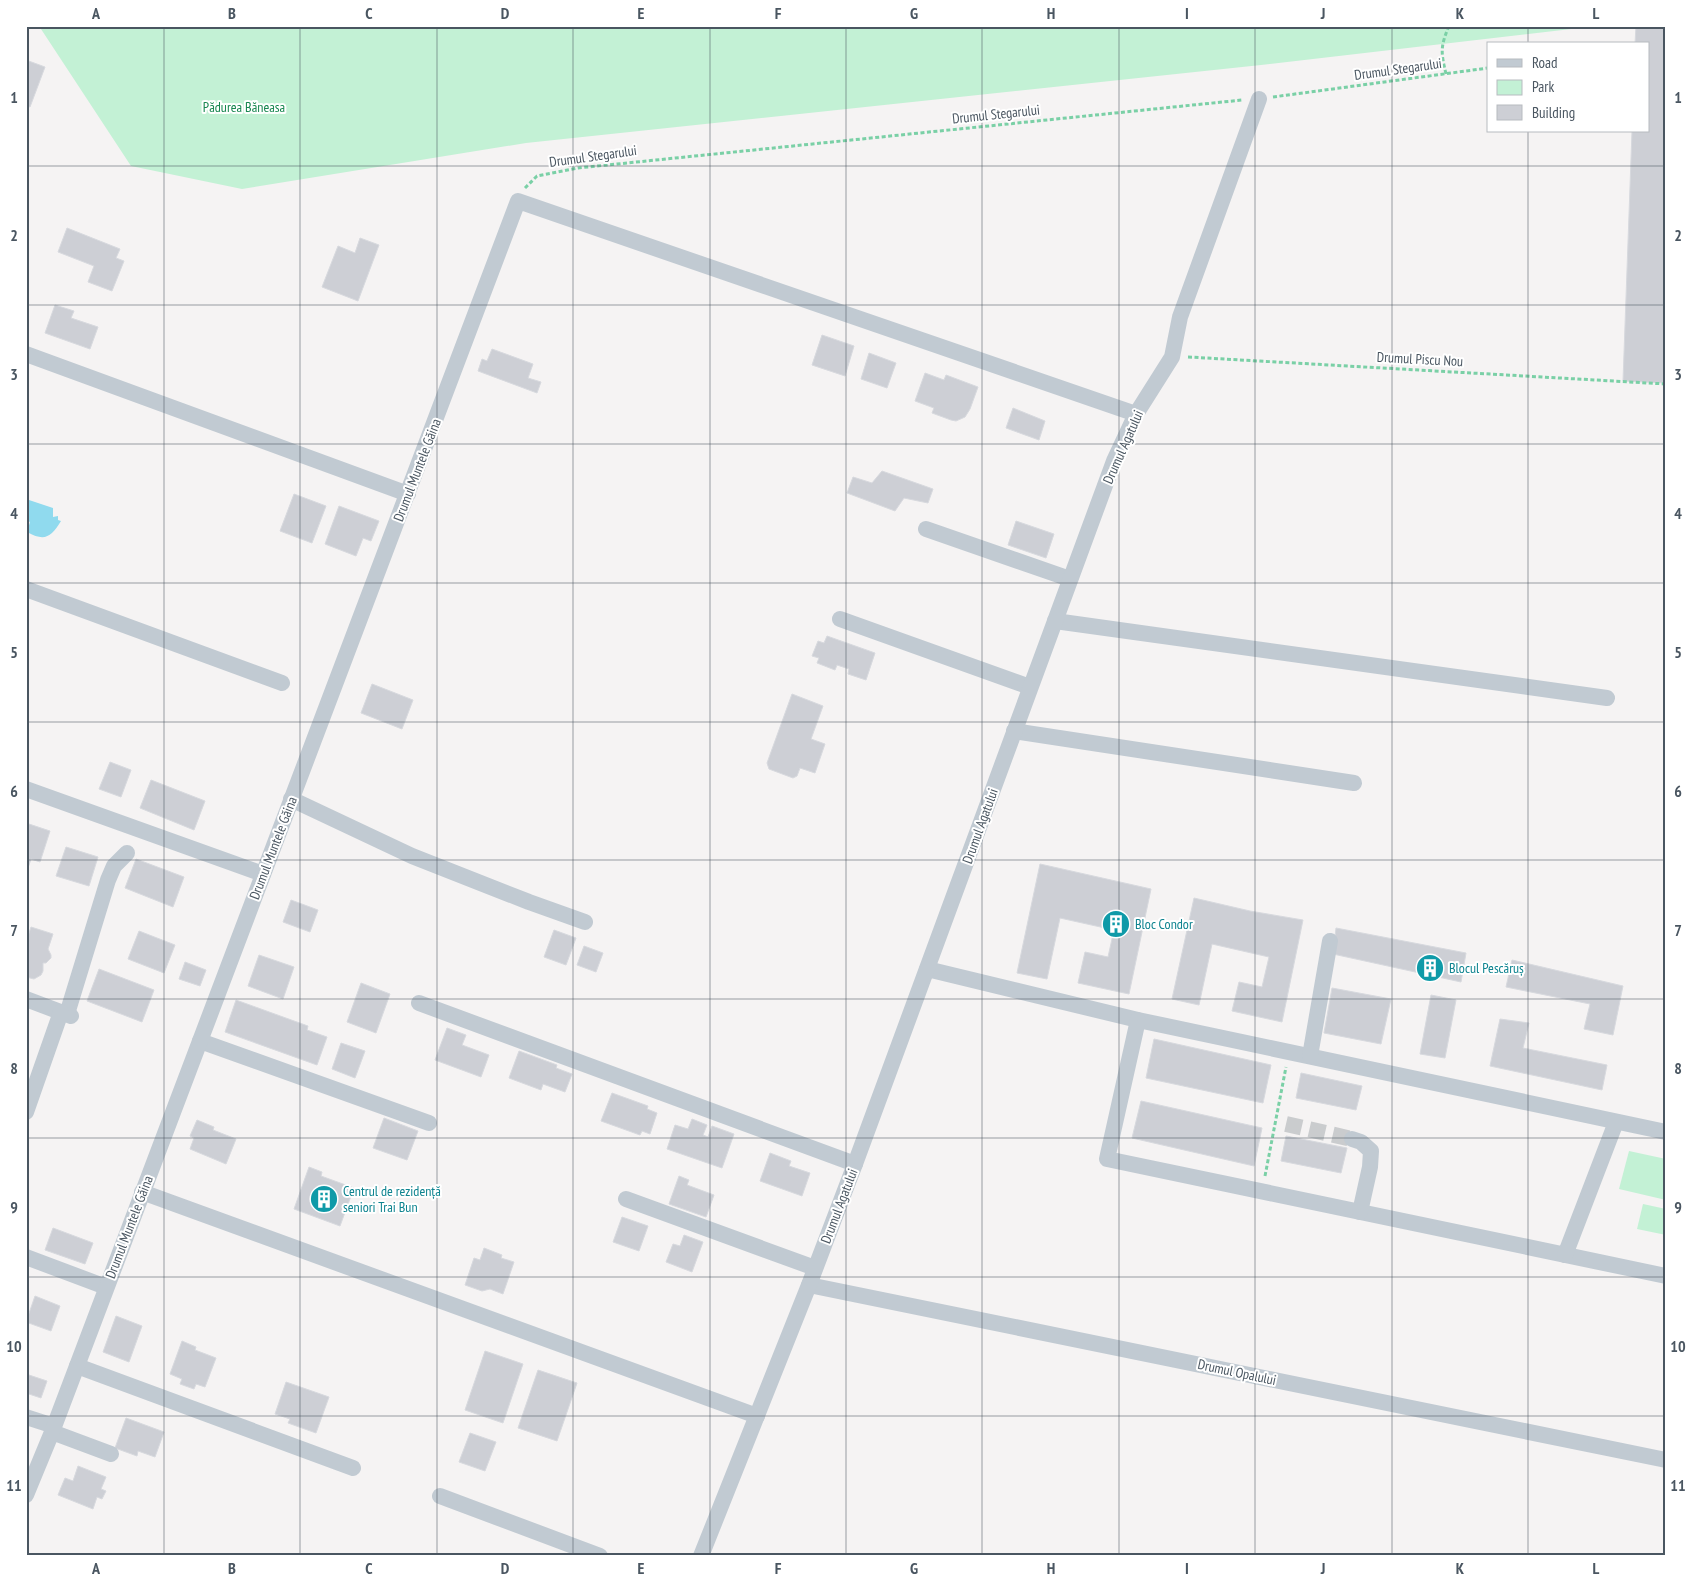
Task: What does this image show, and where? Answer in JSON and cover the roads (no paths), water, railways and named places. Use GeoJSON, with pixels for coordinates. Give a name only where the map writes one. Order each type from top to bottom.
{"type":"FeatureCollection","features":[{"type":"Feature","properties":{"kind":"street","name":"Drumul Agatului"},"geometry":{"type":"LineString","coordinates":[[701,1556],[816,1268],[1114,461],[1136,414],[1172,356],[1180,317],[1258,98]]}},
{"type":"Feature","properties":{"kind":"street","name":"Drumul Muntele Găina"},"geometry":{"type":"LineString","coordinates":[[26,1495],[77,1366],[518,201],[1136,414]]}},
{"type":"Feature","properties":{"kind":"street"},"geometry":{"type":"LineString","coordinates":[[26,354],[408,494]]}},
{"type":"Feature","properties":{"kind":"street"},"geometry":{"type":"LineString","coordinates":[[926,529],[1070,580]]}},
{"type":"Feature","properties":{"kind":"street"},"geometry":{"type":"LineString","coordinates":[[26,589],[282,683]]}},
{"type":"Feature","properties":{"kind":"street"},"geometry":{"type":"LineString","coordinates":[[840,619],[1030,687]]}},
{"type":"Feature","properties":{"kind":"street"},"geometry":{"type":"LineString","coordinates":[[1055,621],[1607,698]]}},
{"type":"Feature","properties":{"kind":"street"},"geometry":{"type":"LineString","coordinates":[[1014,732],[1354,783]]}},
{"type":"Feature","properties":{"kind":"street"},"geometry":{"type":"LineString","coordinates":[[26,789],[263,874]]}},
{"type":"Feature","properties":{"kind":"street"},"geometry":{"type":"LineString","coordinates":[[291,799],[412,856],[585,922]]}},
{"type":"Feature","properties":{"kind":"street"},"geometry":{"type":"LineString","coordinates":[[26,1112],[67,1014],[108,880],[114,866],[127,853]]}},
{"type":"Feature","properties":{"kind":"street"},"geometry":{"type":"LineString","coordinates":[[1310,1056],[1330,941]]}},
{"type":"Feature","properties":{"kind":"street"},"geometry":{"type":"LineString","coordinates":[[927,969],[1138,1020],[1666,1132]]}},
{"type":"Feature","properties":{"kind":"street"},"geometry":{"type":"LineString","coordinates":[[26,999],[67,1014]]}},
{"type":"Feature","properties":{"kind":"street"},"geometry":{"type":"LineString","coordinates":[[419,1003],[855,1164]]}},
{"type":"Feature","properties":{"kind":"street"},"geometry":{"type":"LineString","coordinates":[[1138,1020],[1107,1159],[1666,1276]]}},
{"type":"Feature","properties":{"kind":"street"},"geometry":{"type":"LineString","coordinates":[[200,1041],[429,1124]]}},
{"type":"Feature","properties":{"kind":"street"},"geometry":{"type":"LineString","coordinates":[[1564,1255],[1616,1122]]}},
{"type":"Feature","properties":{"kind":"street"},"geometry":{"type":"LineString","coordinates":[[1352,1139],[1362,1142],[1371,1151],[1370,1167],[1360,1212]]}},
{"type":"Feature","properties":{"kind":"street"},"geometry":{"type":"LineString","coordinates":[[142,1192],[757,1416]]}},
{"type":"Feature","properties":{"kind":"street"},"geometry":{"type":"LineString","coordinates":[[626,1199],[816,1268]]}},
{"type":"Feature","properties":{"kind":"street"},"geometry":{"type":"LineString","coordinates":[[26,1257],[106,1287]]}},
{"type":"Feature","properties":{"kind":"street","name":"Drumul Opalului"},"geometry":{"type":"LineString","coordinates":[[809,1285],[1666,1460]]}},
{"type":"Feature","properties":{"kind":"street"},"geometry":{"type":"LineString","coordinates":[[77,1366],[353,1468]]}},
{"type":"Feature","properties":{"kind":"street"},"geometry":{"type":"LineString","coordinates":[[26,1416],[111,1454]]}},
{"type":"Feature","properties":{"kind":"street"},"geometry":{"type":"LineString","coordinates":[[440,1496],[600,1556]]}},
{"type":"Feature","properties":{"kind":"water"},"geometry":{"type":"Polygon","coordinates":[[[26,499],[53,508],[53,517],[58,516],[58,520],[61,521],[51,534],[38,537],[27,532],[30,522],[26,520],[26,499]]]}},
{"type":"Feature","properties":{"kind":"tunnel"},"geometry":{"type":"LineString","coordinates":[[1286,1124],[1352,1139]]}},
{"type":"Feature","properties":{"kind":"place","name":"Bloc Condor"},"geometry":{"type":"Point","coordinates":[1116,924]}},
{"type":"Feature","properties":{"kind":"place","name":"Blocul Pescăruș"},"geometry":{"type":"Point","coordinates":[1430,968]}},
{"type":"Feature","properties":{"kind":"place","name":"Centrul de rezidență seniori Trai Bun"},"geometry":{"type":"Point","coordinates":[324,1199]}},
{"type":"Feature","properties":{"kind":"park label","name":"Pădurea Băneasa"},"geometry":{"type":"Point","coordinates":[244,107]}}]}
